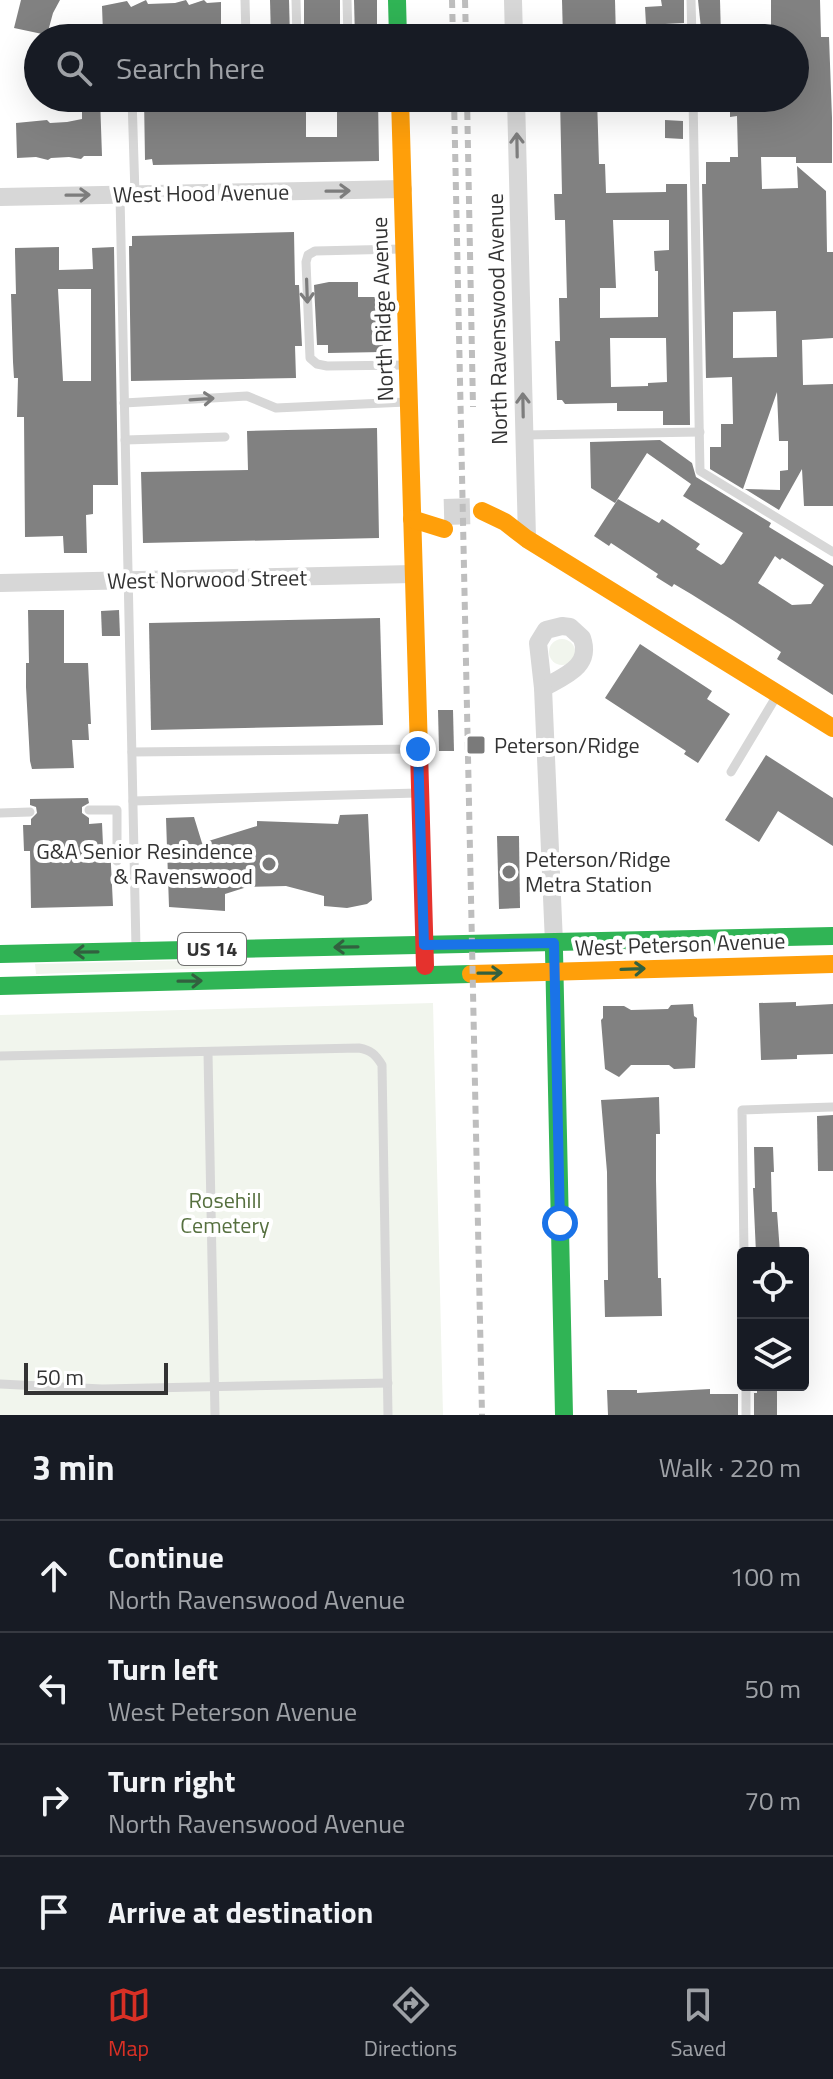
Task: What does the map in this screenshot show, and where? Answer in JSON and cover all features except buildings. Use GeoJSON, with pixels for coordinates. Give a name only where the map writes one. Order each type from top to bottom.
{"type":"FeatureCollection","features":[{"type":"Feature","properties":{"kind":"main road"},"geometry":{"type":"LineString","coordinates":[[397,0],[398,24]]}},
{"type":"Feature","properties":{"kind":"main road","name":"North Ridge Avenue"},"geometry":{"type":"LineString","coordinates":[[400,112],[412,519]]}},
{"type":"Feature","properties":{"kind":"main road"},"geometry":{"type":"LineString","coordinates":[[425,974],[412,519],[444,521]]}},
{"type":"Feature","properties":{"kind":"main road"},"geometry":{"type":"LineString","coordinates":[[482,520],[527,539],[833,728]]}},
{"type":"Feature","properties":{"kind":"main road","name":"West Peterson Avenue"},"geometry":{"type":"LineString","coordinates":[[0,954],[833,936]]}},
{"type":"Feature","properties":{"kind":"main road"},"geometry":{"type":"LineString","coordinates":[[554,943],[564,1415]]}},
{"type":"Feature","properties":{"kind":"main road","name":"West Peterson Avenue"},"geometry":{"type":"LineString","coordinates":[[0,986],[833,964]]}},
{"type":"Feature","properties":{"kind":"street"},"geometry":{"type":"LineString","coordinates":[[513,0],[514,24]]}},
{"type":"Feature","properties":{"kind":"street","name":"North Ravenswood Avenue"},"geometry":{"type":"LineString","coordinates":[[516,112],[527,539]]}},
{"type":"Feature","properties":{"kind":"street","name":"West Hood Avenue"},"geometry":{"type":"LineString","coordinates":[[0,197],[403,189]]}},
{"type":"Feature","properties":{"kind":"street","name":"West Norwood Street"},"geometry":{"type":"LineString","coordinates":[[0,583],[413,574]]}},
{"type":"Feature","properties":{"kind":"street"},"geometry":{"type":"LineString","coordinates":[[543,688],[554,943]]}},
{"type":"Feature","properties":{"kind":"lane"},"geometry":{"type":"LineString","coordinates":[[245,0],[246,24]]}},
{"type":"Feature","properties":{"kind":"lane"},"geometry":{"type":"LineString","coordinates":[[296,0],[297,24]]}},
{"type":"Feature","properties":{"kind":"lane"},"geometry":{"type":"LineString","coordinates":[[347,0],[348,24]]}},
{"type":"Feature","properties":{"kind":"lane"},"geometry":{"type":"LineString","coordinates":[[691,0],[692,24]]}},
{"type":"Feature","properties":{"kind":"lane"},"geometry":{"type":"LineString","coordinates":[[131,112],[124,403],[136,951]]}},
{"type":"Feature","properties":{"kind":"lane"},"geometry":{"type":"LineString","coordinates":[[693,112],[700,471],[833,552]]}},
{"type":"Feature","properties":{"kind":"lane"},"geometry":{"type":"LineString","coordinates":[[404,249],[315,251],[308,255],[306,262],[310,358],[327,366],[408,365]]}},
{"type":"Feature","properties":{"kind":"lane"},"geometry":{"type":"LineString","coordinates":[[124,403],[247,396],[276,408],[409,401]]}},
{"type":"Feature","properties":{"kind":"lane"},"geometry":{"type":"LineString","coordinates":[[524,435],[700,432]]}},
{"type":"Feature","properties":{"kind":"lane"},"geometry":{"type":"LineString","coordinates":[[125,440],[225,437]]}},
{"type":"Feature","properties":{"kind":"lane"},"geometry":{"type":"LineString","coordinates":[[731,772],[778,694]]}},
{"type":"Feature","properties":{"kind":"lane"},"geometry":{"type":"LineString","coordinates":[[132,752],[418,749]]}},
{"type":"Feature","properties":{"kind":"lane"},"geometry":{"type":"LineString","coordinates":[[133,801],[419,793]]}},
{"type":"Feature","properties":{"kind":"lane"},"geometry":{"type":"LineString","coordinates":[[89,810],[117,810],[117,861]]}},
{"type":"Feature","properties":{"kind":"lane"},"geometry":{"type":"LineString","coordinates":[[0,813],[30,812]]}},
{"type":"Feature","properties":{"kind":"lane"},"geometry":{"type":"LineString","coordinates":[[0,1056],[369,1050],[382,1065],[388,1415]]}},
{"type":"Feature","properties":{"kind":"lane"},"geometry":{"type":"LineString","coordinates":[[208,1053],[215,1415]]}},
{"type":"Feature","properties":{"kind":"lane"},"geometry":{"type":"LineString","coordinates":[[744,1247],[742,1110],[833,1107]]}},
{"type":"Feature","properties":{"kind":"lane"},"geometry":{"type":"LineString","coordinates":[[0,1384],[88,1389],[388,1383]]}},
{"type":"Feature","properties":{"kind":"lane"},"geometry":{"type":"LineString","coordinates":[[746,1391],[746,1415]]}},
{"type":"Feature","properties":{"kind":"green space"},"geometry":{"type":"Polygon","coordinates":[[[562,639],[571,643],[575,652],[571,661],[562,665],[553,661],[549,652],[553,643],[562,639]]]}},
{"type":"Feature","properties":{"kind":"green space"},"geometry":{"type":"Polygon","coordinates":[[[242,959],[242,967],[36,974],[35,964],[242,959]]]}},
{"type":"Feature","properties":{"kind":"green space","name":"Rosehill Cemetery"},"geometry":{"type":"Polygon","coordinates":[[[433,1003],[443,1415],[0,1415],[0,1015],[433,1003]]]}},
{"type":"Feature","properties":{"kind":"tunnel"},"geometry":{"type":"LineString","coordinates":[[444,512],[482,511]]}},
{"type":"Feature","properties":{"kind":"railway"},"geometry":{"type":"LineString","coordinates":[[452,0],[453,24]]}},
{"type":"Feature","properties":{"kind":"railway"},"geometry":{"type":"LineString","coordinates":[[465,0],[466,24]]}},
{"type":"Feature","properties":{"kind":"railway"},"geometry":{"type":"LineString","coordinates":[[454,112],[482,1415]]}},
{"type":"Feature","properties":{"kind":"railway"},"geometry":{"type":"LineString","coordinates":[[467,112],[473,407]]}},
{"type":"Feature","properties":{"kind":"traffic: fast"},"geometry":{"type":"LineString","coordinates":[[397,0],[398,24]]}},
{"type":"Feature","properties":{"kind":"traffic: fast"},"geometry":{"type":"LineString","coordinates":[[0,954],[833,936]]}},
{"type":"Feature","properties":{"kind":"traffic: fast"},"geometry":{"type":"LineString","coordinates":[[554,951],[564,1415]]}},
{"type":"Feature","properties":{"kind":"traffic: fast"},"geometry":{"type":"LineString","coordinates":[[0,986],[471,974]]}},
{"type":"Feature","properties":{"kind":"traffic: slow"},"geometry":{"type":"LineString","coordinates":[[400,112],[419,751]]}},
{"type":"Feature","properties":{"kind":"traffic: slow"},"geometry":{"type":"LineString","coordinates":[[482,511],[505,522],[527,539],[833,728]]}},
{"type":"Feature","properties":{"kind":"traffic: slow"},"geometry":{"type":"LineString","coordinates":[[412,519],[444,529]]}},
{"type":"Feature","properties":{"kind":"traffic: slow"},"geometry":{"type":"LineString","coordinates":[[471,974],[833,964]]}},
{"type":"Feature","properties":{"kind":"traffic: jam"},"geometry":{"type":"LineString","coordinates":[[419,751],[425,966]]}},
{"type":"Feature","properties":{"kind":"place","name":"Peterson/Ridge"},"geometry":{"type":"Point","coordinates":[476,745]}},
{"type":"Feature","properties":{"kind":"place","name":"G&A Senior Resindence & Ravenswood"},"geometry":{"type":"Point","coordinates":[269,864]}},
{"type":"Feature","properties":{"kind":"place","name":"Peterson/Ridge Metra Station"},"geometry":{"type":"Point","coordinates":[509,872]}},
{"type":"Feature","properties":{"kind":"route"},"geometry":{"type":"LineString","coordinates":[[418,749],[424,945],[554,943],[560,1223]]}}]}
